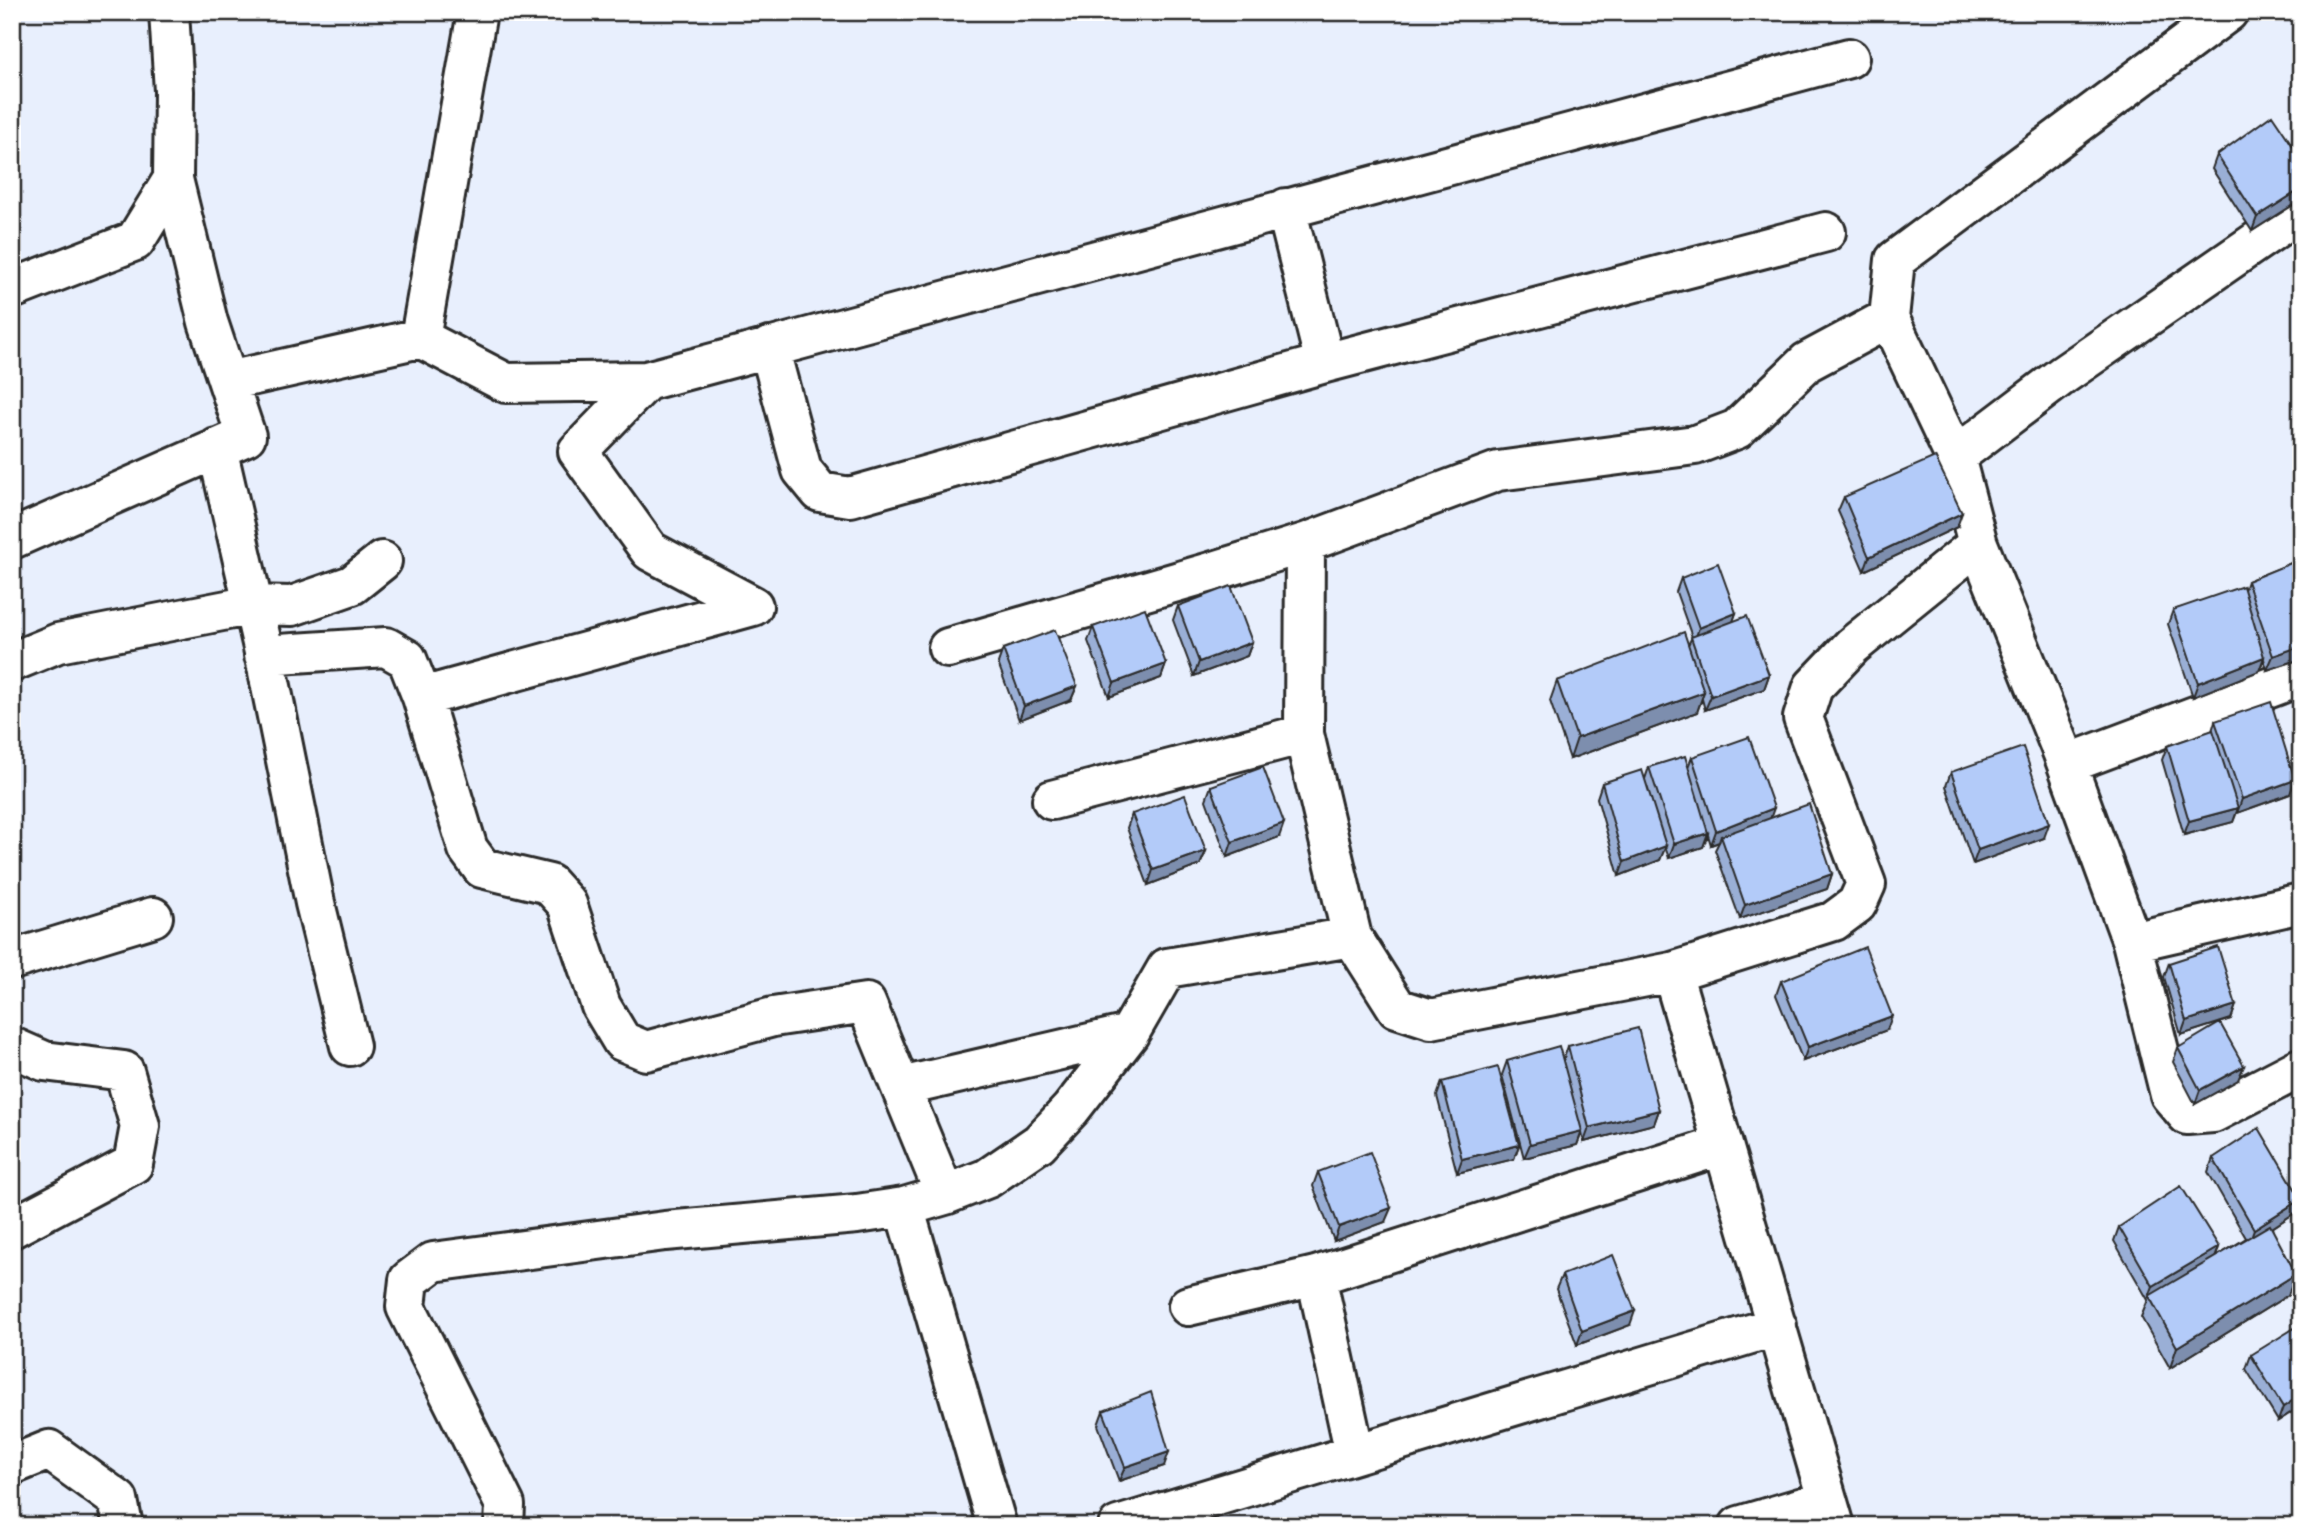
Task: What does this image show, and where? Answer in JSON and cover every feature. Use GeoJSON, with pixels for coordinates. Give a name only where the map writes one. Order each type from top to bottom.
{"type":"FeatureCollection","features":[{"type":"Feature","properties":{"kind":"street"},"geometry":{"type":"LineString","coordinates":[[12,540],[246,436],[208,322],[173,179],[174,91],[169,12]]}},
{"type":"Feature","properties":{"kind":"street"},"geometry":{"type":"LineString","coordinates":[[420,338],[477,12]]}},
{"type":"Feature","properties":{"kind":"street"},"geometry":{"type":"LineString","coordinates":[[2228,12],[1895,260],[1889,318],[1955,457],[1978,544],[2067,764],[2132,942],[2170,1096],[2187,1115],[2213,1114],[2300,1068]]}},
{"type":"Feature","properties":{"kind":"street"},"geometry":{"type":"LineString","coordinates":[[228,381],[420,338],[506,383],[646,381],[1849,58]]}},
{"type":"Feature","properties":{"kind":"street"},"geometry":{"type":"LineString","coordinates":[[12,289],[135,241],[173,179]]}},
{"type":"Feature","properties":{"kind":"street"},"geometry":{"type":"LineString","coordinates":[[1286,208],[1325,363]]}},
{"type":"Feature","properties":{"kind":"street"},"geometry":{"type":"LineString","coordinates":[[1955,457],[2063,375],[2301,211]]}},
{"type":"Feature","properties":{"kind":"street"},"geometry":{"type":"LineString","coordinates":[[769,347],[802,470],[820,492],[850,497],[1325,363],[1826,232]]}},
{"type":"Feature","properties":{"kind":"street"},"geometry":{"type":"LineString","coordinates":[[948,648],[1305,543],[1498,471],[1695,446],[1737,429],[1807,362],[1889,318]]}},
{"type":"Feature","properties":{"kind":"street"},"geometry":{"type":"LineString","coordinates":[[422,698],[753,606],[650,551],[578,451],[646,381]]}},
{"type":"Feature","properties":{"kind":"street"},"geometry":{"type":"LineString","coordinates":[[218,448],[315,903],[350,1046]]}},
{"type":"Feature","properties":{"kind":"street"},"geometry":{"type":"LineString","coordinates":[[1305,543],[1304,734],[1352,937],[1397,1008],[1432,1018],[1672,972],[1834,921],[1857,904],[1866,884],[1803,718],[1813,687],[1852,646],[1978,544]]}},
{"type":"Feature","properties":{"kind":"street"},"geometry":{"type":"LineString","coordinates":[[12,662],[58,643],[253,605],[292,606],[352,585],[382,561]]}},
{"type":"Feature","properties":{"kind":"street"},"geometry":{"type":"LineString","coordinates":[[264,655],[386,647],[407,659],[422,698],[468,849],[482,868],[549,884],[567,904],[601,1006],[622,1041],[646,1051],[772,1017],[866,1003],[945,1195]]}},
{"type":"Feature","properties":{"kind":"street"},"geometry":{"type":"LineString","coordinates":[[2067,764],[2301,676]]}},
{"type":"Feature","properties":{"kind":"street"},"geometry":{"type":"LineString","coordinates":[[1052,800],[1304,734]]}},
{"type":"Feature","properties":{"kind":"street"},"geometry":{"type":"LineString","coordinates":[[2132,942],[2301,903]]}},
{"type":"Feature","properties":{"kind":"street"},"geometry":{"type":"LineString","coordinates":[[12,960],[153,917]]}},
{"type":"Feature","properties":{"kind":"street"},"geometry":{"type":"LineString","coordinates":[[505,1526],[505,1505],[406,1307],[410,1280],[433,1262],[666,1231],[858,1214],[904,1207],[945,1195],[988,1178],[1039,1143],[1071,1109],[1129,1034],[1167,968],[1352,937]]}},
{"type":"Feature","properties":{"kind":"street"},"geometry":{"type":"LineString","coordinates":[[1672,972],[1831,1513],[1739,1526]]}},
{"type":"Feature","properties":{"kind":"street"},"geometry":{"type":"LineString","coordinates":[[901,1087],[1129,1034]]}},
{"type":"Feature","properties":{"kind":"street"},"geometry":{"type":"LineString","coordinates":[[12,1047],[44,1061],[124,1071],[140,1126],[133,1164],[12,1228]]}},
{"type":"Feature","properties":{"kind":"street"},"geometry":{"type":"LineString","coordinates":[[1188,1306],[1316,1276],[1723,1145]]}},
{"type":"Feature","properties":{"kind":"street"},"geometry":{"type":"LineString","coordinates":[[904,1207],[997,1526]]}},
{"type":"Feature","properties":{"kind":"street"},"geometry":{"type":"LineString","coordinates":[[1316,1276],[1355,1454]]}},
{"type":"Feature","properties":{"kind":"street"},"geometry":{"type":"LineString","coordinates":[[1118,1526],[1777,1326]]}},
{"type":"Feature","properties":{"kind":"street"},"geometry":{"type":"LineString","coordinates":[[12,1465],[49,1450],[118,1500],[123,1526]]}},
{"type":"Feature","properties":{"kind":"building"},"geometry":{"type":"Polygon","coordinates":[[[2272,115],[2301,158],[2301,189],[2257,217],[2217,155],[2272,115]]]}},
{"type":"Feature","properties":{"kind":"building"},"geometry":{"type":"Polygon","coordinates":[[[1935,457],[1962,513],[1869,557],[1844,497],[1935,457]]]}},
{"type":"Feature","properties":{"kind":"building"},"geometry":{"type":"Polygon","coordinates":[[[2301,559],[2301,646],[2273,656],[2247,581],[2301,559]]]}},
{"type":"Feature","properties":{"kind":"building"},"geometry":{"type":"Polygon","coordinates":[[[1718,563],[1736,613],[1699,628],[1681,578],[1718,563]]]}},
{"type":"Feature","properties":{"kind":"building"},"geometry":{"type":"Polygon","coordinates":[[[1231,586],[1252,642],[1199,662],[1178,606],[1231,586]]]}},
{"type":"Feature","properties":{"kind":"building"},"geometry":{"type":"Polygon","coordinates":[[[2243,586],[2264,657],[2198,683],[2173,610],[2243,586]]]}},
{"type":"Feature","properties":{"kind":"building"},"geometry":{"type":"Polygon","coordinates":[[[1145,608],[1166,664],[1114,683],[1093,627],[1145,608]]]}},
{"type":"Feature","properties":{"kind":"building"},"geometry":{"type":"Polygon","coordinates":[[[1747,616],[1769,675],[1711,696],[1691,637],[1747,616]]]}},
{"type":"Feature","properties":{"kind":"building"},"geometry":{"type":"Polygon","coordinates":[[[1055,630],[1077,686],[1024,706],[1003,649],[1055,630]]]}},
{"type":"Feature","properties":{"kind":"building"},"geometry":{"type":"Polygon","coordinates":[[[1684,632],[1704,692],[1577,738],[1557,681],[1684,632]]]}},
{"type":"Feature","properties":{"kind":"building"},"geometry":{"type":"Polygon","coordinates":[[[2271,702],[2295,780],[2242,799],[2215,721],[2271,702]]]}},
{"type":"Feature","properties":{"kind":"building"},"geometry":{"type":"Polygon","coordinates":[[[2213,730],[2238,808],[2189,821],[2167,746],[2213,730]]]}},
{"type":"Feature","properties":{"kind":"building"},"geometry":{"type":"Polygon","coordinates":[[[1749,737],[1774,808],[1716,831],[1692,757],[1749,737]]]}},
{"type":"Feature","properties":{"kind":"building"},"geometry":{"type":"Polygon","coordinates":[[[2023,747],[2049,824],[1978,850],[1951,772],[2023,747]]]}},
{"type":"Feature","properties":{"kind":"building"},"geometry":{"type":"Polygon","coordinates":[[[1685,756],[1708,833],[1674,844],[1649,767],[1685,756]]]}},
{"type":"Feature","properties":{"kind":"building"},"geometry":{"type":"Polygon","coordinates":[[[1263,767],[1284,823],[1232,842],[1211,786],[1263,767]]]}},
{"type":"Feature","properties":{"kind":"building"},"geometry":{"type":"Polygon","coordinates":[[[1642,770],[1666,846],[1624,862],[1602,783],[1642,770]]]}},
{"type":"Feature","properties":{"kind":"building"},"geometry":{"type":"Polygon","coordinates":[[[1185,795],[1206,851],[1153,870],[1132,814],[1185,795]]]}},
{"type":"Feature","properties":{"kind":"building"},"geometry":{"type":"Polygon","coordinates":[[[1809,804],[1832,874],[1745,905],[1721,836],[1809,804]]]}},
{"type":"Feature","properties":{"kind":"building"},"geometry":{"type":"Polygon","coordinates":[[[1865,947],[1892,1016],[1808,1047],[1781,981],[1865,947]]]}},
{"type":"Feature","properties":{"kind":"building"},"geometry":{"type":"Polygon","coordinates":[[[2218,947],[2236,1005],[2186,1021],[2169,963],[2218,947]]]}},
{"type":"Feature","properties":{"kind":"building"},"geometry":{"type":"Polygon","coordinates":[[[2220,1023],[2244,1066],[2200,1090],[2178,1048],[2220,1023]]]}},
{"type":"Feature","properties":{"kind":"building"},"geometry":{"type":"Polygon","coordinates":[[[1638,1028],[1659,1110],[1589,1128],[1568,1046],[1638,1028]]]}},
{"type":"Feature","properties":{"kind":"building"},"geometry":{"type":"Polygon","coordinates":[[[1559,1046],[1582,1131],[1530,1144],[1507,1061],[1559,1046]]]}},
{"type":"Feature","properties":{"kind":"building"},"geometry":{"type":"Polygon","coordinates":[[[1498,1067],[1519,1145],[1462,1159],[1442,1082],[1498,1067]]]}},
{"type":"Feature","properties":{"kind":"building"},"geometry":{"type":"Polygon","coordinates":[[[2259,1128],[2301,1199],[2254,1229],[2213,1158],[2259,1128]]]}},
{"type":"Feature","properties":{"kind":"building"},"geometry":{"type":"Polygon","coordinates":[[[1370,1152],[1391,1208],[1339,1227],[1318,1172],[1370,1152]]]}},
{"type":"Feature","properties":{"kind":"building"},"geometry":{"type":"Polygon","coordinates":[[[2181,1186],[2219,1247],[2153,1286],[2119,1227],[2181,1186]]]}},
{"type":"Feature","properties":{"kind":"building"},"geometry":{"type":"Polygon","coordinates":[[[2270,1225],[2296,1274],[2177,1347],[2149,1296],[2270,1225]]]}},
{"type":"Feature","properties":{"kind":"building"},"geometry":{"type":"Polygon","coordinates":[[[1613,1255],[1635,1311],[1582,1331],[1562,1275],[1613,1255]]]}},
{"type":"Feature","properties":{"kind":"building"},"geometry":{"type":"Polygon","coordinates":[[[2301,1324],[2301,1395],[2283,1407],[2251,1355],[2301,1324]]]}},
{"type":"Feature","properties":{"kind":"building"},"geometry":{"type":"Polygon","coordinates":[[[1151,1392],[1169,1452],[1125,1467],[1103,1411],[1151,1392]]]}}]}
